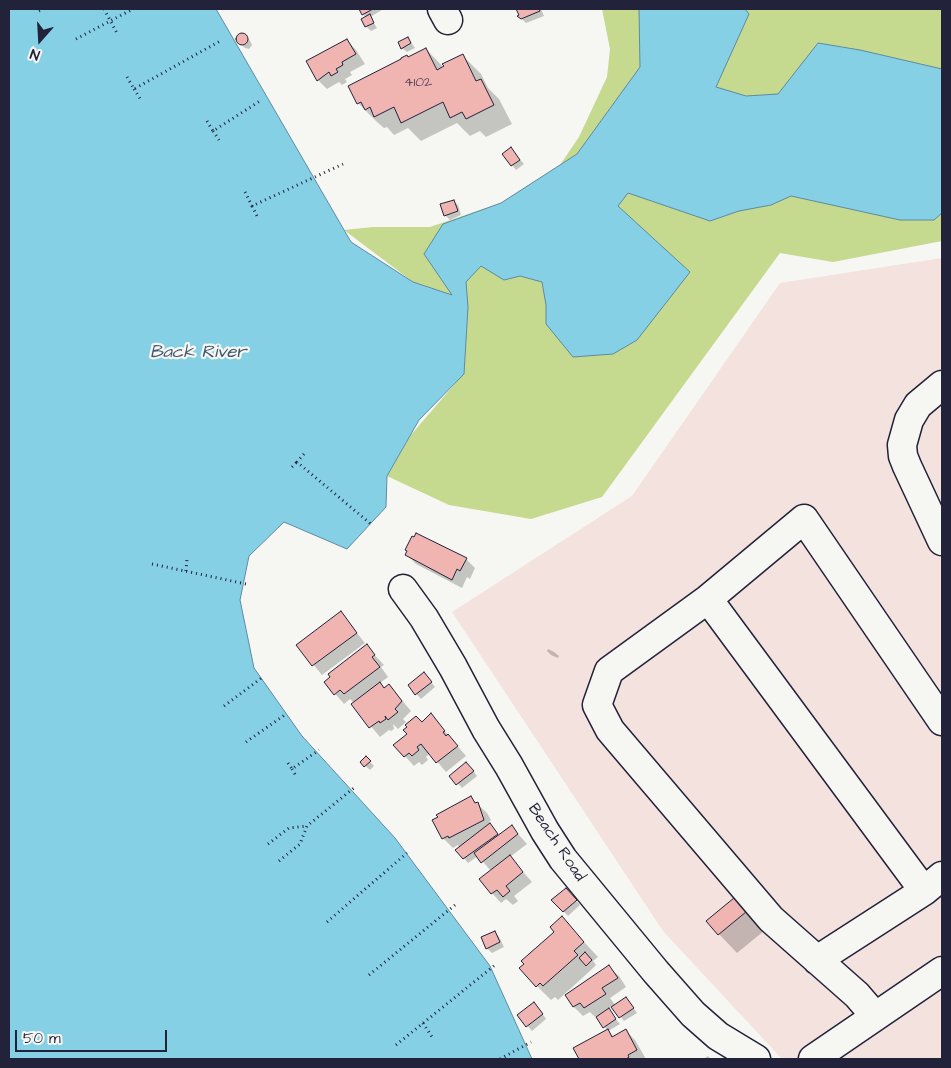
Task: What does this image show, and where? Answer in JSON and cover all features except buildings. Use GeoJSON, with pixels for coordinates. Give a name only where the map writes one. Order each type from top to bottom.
{"type":"FeatureCollection","features":[{"type":"Feature","properties":{"kind":"street"},"geometry":{"type":"LineString","coordinates":[[942,385],[918,405],[909,420],[902,446],[907,466],[942,541]]}},
{"type":"Feature","properties":{"kind":"street"},"geometry":{"type":"LineString","coordinates":[[875,1016],[857,995],[771,919],[610,730],[597,705],[609,671],[708,599],[804,519],[942,721]]}},
{"type":"Feature","properties":{"kind":"street","name":"Beach Road"},"geometry":{"type":"LineString","coordinates":[[403,589],[424,618],[545,832],[563,859],[693,1014],[718,1036],[756,1059]]}},
{"type":"Feature","properties":{"kind":"street"},"geometry":{"type":"LineString","coordinates":[[708,599],[933,883],[817,960]]}},
{"type":"Feature","properties":{"kind":"street"},"geometry":{"type":"LineString","coordinates":[[813,1059],[942,971]]}},
{"type":"Feature","properties":{"kind":"path"},"geometry":{"type":"LineString","coordinates":[[39,11],[43,9]]}},
{"type":"Feature","properties":{"kind":"path"},"geometry":{"type":"LineString","coordinates":[[104,9],[118,35]]}},
{"type":"Feature","properties":{"kind":"path"},"geometry":{"type":"LineString","coordinates":[[76,39],[133,9]]}},
{"type":"Feature","properties":{"kind":"path"},"geometry":{"type":"LineString","coordinates":[[134,89],[222,40]]}},
{"type":"Feature","properties":{"kind":"path"},"geometry":{"type":"LineString","coordinates":[[127,77],[141,100]]}},
{"type":"Feature","properties":{"kind":"path"},"geometry":{"type":"LineString","coordinates":[[213,131],[260,101]]}},
{"type":"Feature","properties":{"kind":"path"},"geometry":{"type":"LineString","coordinates":[[206,121],[219,140]]}},
{"type":"Feature","properties":{"kind":"path"},"geometry":{"type":"LineString","coordinates":[[252,206],[344,164]]}},
{"type":"Feature","properties":{"kind":"path"},"geometry":{"type":"LineString","coordinates":[[245,192],[258,218]]}},
{"type":"Feature","properties":{"kind":"path"},"geometry":{"type":"LineString","coordinates":[[292,467],[304,454]]}},
{"type":"Feature","properties":{"kind":"path"},"geometry":{"type":"LineString","coordinates":[[297,462],[372,525]]}},
{"type":"Feature","properties":{"kind":"path"},"geometry":{"type":"LineString","coordinates":[[186,571],[187,559]]}},
{"type":"Feature","properties":{"kind":"path"},"geometry":{"type":"LineString","coordinates":[[152,564],[246,584]]}},
{"type":"Feature","properties":{"kind":"path"},"geometry":{"type":"LineString","coordinates":[[224,706],[263,677]]}},
{"type":"Feature","properties":{"kind":"path"},"geometry":{"type":"LineString","coordinates":[[246,742],[286,714]]}},
{"type":"Feature","properties":{"kind":"path"},"geometry":{"type":"LineString","coordinates":[[292,769],[319,750]]}},
{"type":"Feature","properties":{"kind":"path"},"geometry":{"type":"LineString","coordinates":[[288,762],[296,776]]}},
{"type":"Feature","properties":{"kind":"path"},"geometry":{"type":"LineString","coordinates":[[279,861],[300,844],[307,826],[355,787]]}},
{"type":"Feature","properties":{"kind":"path"},"geometry":{"type":"LineString","coordinates":[[268,844],[289,828],[307,826]]}},
{"type":"Feature","properties":{"kind":"path"},"geometry":{"type":"LineString","coordinates":[[327,922],[407,853]]}},
{"type":"Feature","properties":{"kind":"path"},"geometry":{"type":"LineString","coordinates":[[369,975],[455,904]]}},
{"type":"Feature","properties":{"kind":"path"},"geometry":{"type":"LineString","coordinates":[[396,1045],[495,965]]}},
{"type":"Feature","properties":{"kind":"path"},"geometry":{"type":"LineString","coordinates":[[423,1024],[432,1037]]}},
{"type":"Feature","properties":{"kind":"path"},"geometry":{"type":"LineString","coordinates":[[500,1059],[531,1042]]}},
{"type":"Feature","properties":{"kind":"shaded area"},"geometry":{"type":"Polygon","coordinates":[[[942,258],[942,1059],[782,1059],[663,931],[452,612],[632,496],[780,283],[942,258]]]}},
{"type":"Feature","properties":{"kind":"green space"},"geometry":{"type":"Polygon","coordinates":[[[602,9],[942,9],[942,241],[833,262],[780,253],[602,497],[531,519],[449,505],[387,476],[410,436],[459,379],[453,296],[413,282],[344,230],[373,227],[430,227],[501,203],[560,165],[579,137],[607,77],[610,49],[602,9]]]}},
{"type":"Feature","properties":{"kind":"water","name":"Back River"},"geometry":{"type":"Polygon","coordinates":[[[9,9],[216,9],[351,242],[413,282],[452,295],[424,254],[443,224],[501,203],[577,154],[640,67],[639,9],[745,9],[749,14],[716,87],[746,96],[778,94],[818,43],[860,50],[942,69],[942,213],[934,220],[900,220],[791,196],[771,205],[739,211],[710,221],[628,193],[618,206],[690,272],[637,340],[613,354],[573,357],[546,324],[546,305],[542,282],[520,276],[504,280],[481,266],[466,282],[468,307],[464,374],[419,420],[387,476],[386,507],[347,549],[284,522],[249,556],[240,600],[254,668],[302,736],[395,838],[490,966],[532,1059],[9,1059],[9,9]]]}}]}
